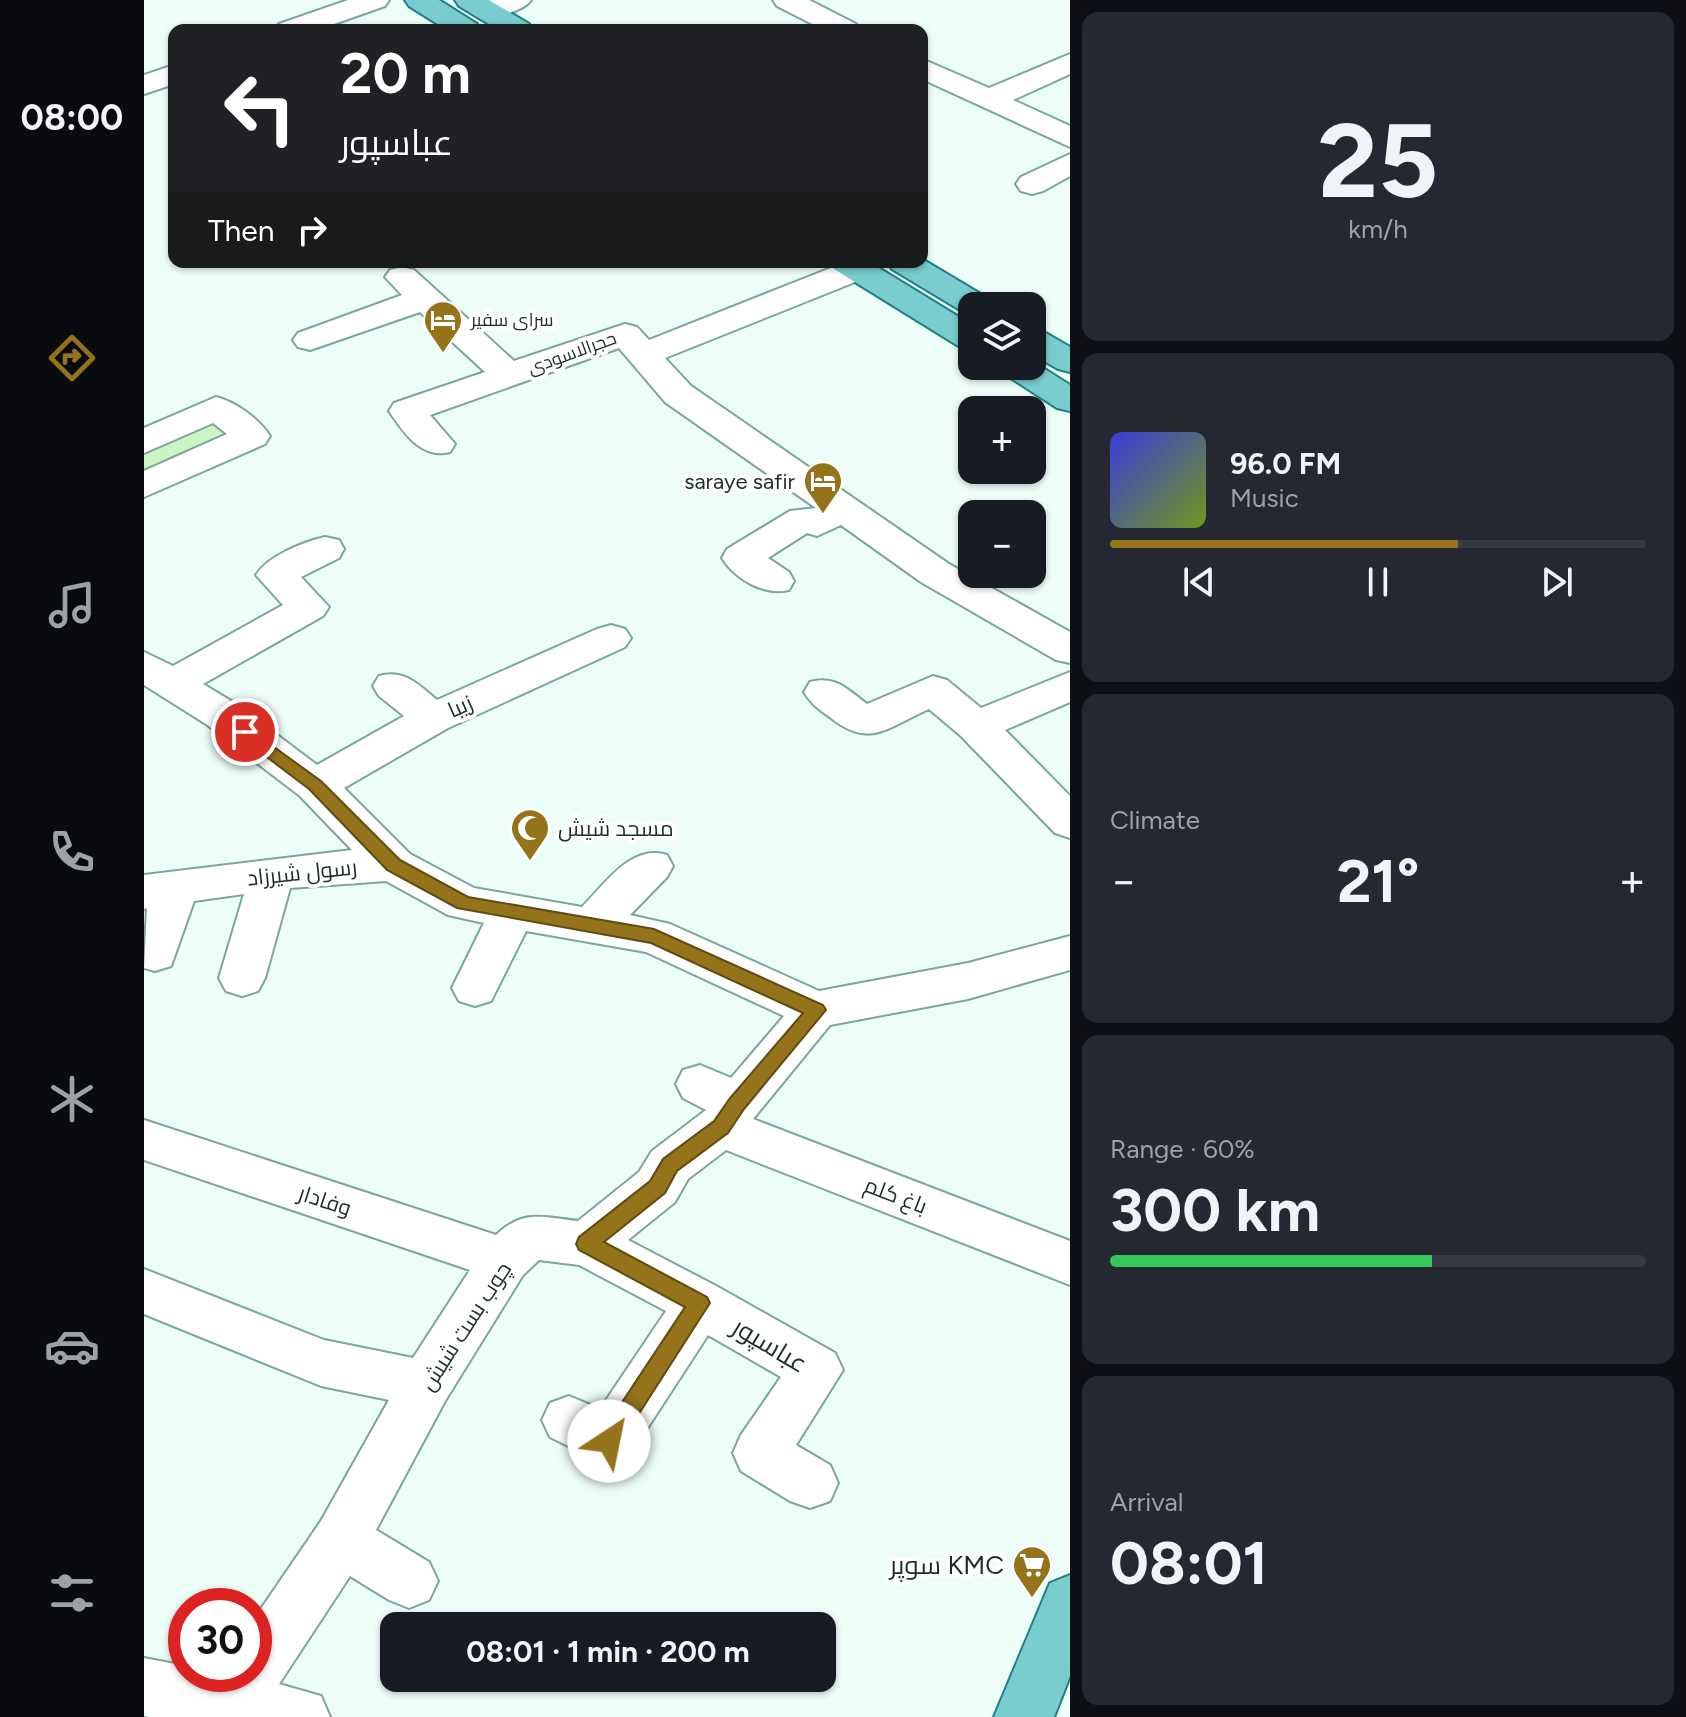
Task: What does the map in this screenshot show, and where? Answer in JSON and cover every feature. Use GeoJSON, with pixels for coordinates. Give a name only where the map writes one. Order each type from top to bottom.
{"type":"FeatureCollection","features":[{"type":"Feature","properties":{"kind":"main road"},"geometry":{"type":"LineString","coordinates":[[419,0],[474,13],[503,24]]}},
{"type":"Feature","properties":{"kind":"main road"},"geometry":{"type":"LineString","coordinates":[[855,268],[958,331]]}},
{"type":"Feature","properties":{"kind":"main road"},"geometry":{"type":"LineString","coordinates":[[914,268],[958,295]]}},
{"type":"Feature","properties":{"kind":"main road"},"geometry":{"type":"LineString","coordinates":[[1046,347],[1070,362]]}},
{"type":"Feature","properties":{"kind":"main road"},"geometry":{"type":"LineString","coordinates":[[1038,380],[1070,400]]}},
{"type":"Feature","properties":{"kind":"main road"},"geometry":{"type":"LineString","coordinates":[[1024,1717],[1070,1602]]}},
{"type":"Feature","properties":{"kind":"street"},"geometry":{"type":"LineString","coordinates":[[306,24],[375,0]]}},
{"type":"Feature","properties":{"kind":"street"},"geometry":{"type":"LineString","coordinates":[[474,13],[517,0]]}},
{"type":"Feature","properties":{"kind":"street"},"geometry":{"type":"LineString","coordinates":[[794,1],[835,24]]}},
{"type":"Feature","properties":{"kind":"street"},"geometry":{"type":"LineString","coordinates":[[988,100],[1070,63]]}},
{"type":"Feature","properties":{"kind":"street"},"geometry":{"type":"LineString","coordinates":[[928,71],[1070,138]]}},
{"type":"Feature","properties":{"kind":"street"},"geometry":{"type":"LineString","coordinates":[[144,85],[168,76]]}},
{"type":"Feature","properties":{"kind":"street"},"geometry":{"type":"LineString","coordinates":[[1032,184],[1070,163]]}},
{"type":"Feature","properties":{"kind":"street","name":"حجرالاسودی"},"geometry":{"type":"LineString","coordinates":[[437,444],[407,411],[625,334],[643,355],[847,268]]}},
{"type":"Feature","properties":{"kind":"street"},"geometry":{"type":"LineString","coordinates":[[310,340],[414,288],[510,376]]}},
{"type":"Feature","properties":{"kind":"street"},"geometry":{"type":"LineString","coordinates":[[643,355],[678,394],[935,573],[1070,650]]}},
{"type":"Feature","properties":{"kind":"street"},"geometry":{"type":"LineString","coordinates":[[144,442],[216,408],[252,436],[144,485]]}},
{"type":"Feature","properties":{"kind":"street"},"geometry":{"type":"LineString","coordinates":[[775,581],[741,558],[803,519],[817,524],[842,508]]}},
{"type":"Feature","properties":{"kind":"street"},"geometry":{"type":"LineString","coordinates":[[158,675],[309,607],[275,575],[325,549]]}},
{"type":"Feature","properties":{"kind":"street","name":"زیبا"},"geometry":{"type":"LineString","coordinates":[[315,785],[433,718],[611,638]]}},
{"type":"Feature","properties":{"kind":"street"},"geometry":{"type":"LineString","coordinates":[[158,675],[221,714],[315,785],[394,865]]}},
{"type":"Feature","properties":{"kind":"street"},"geometry":{"type":"LineString","coordinates":[[393,686],[433,718]]}},
{"type":"Feature","properties":{"kind":"street"},"geometry":{"type":"LineString","coordinates":[[976,726],[1070,686]]}},
{"type":"Feature","properties":{"kind":"street"},"geometry":{"type":"LineString","coordinates":[[824,692],[863,722],[933,690],[976,726],[1070,822]]}},
{"type":"Feature","properties":{"kind":"street","name":"رسول شیرزاد"},"geometry":{"type":"LineString","coordinates":[[159,890],[272,874],[370,864],[394,865],[464,903],[654,936],[816,1010]]}},
{"type":"Feature","properties":{"kind":"street"},"geometry":{"type":"LineString","coordinates":[[592,925],[651,866]]}},
{"type":"Feature","properties":{"kind":"street"},"geometry":{"type":"LineString","coordinates":[[242,978],[272,874]]}},
{"type":"Feature","properties":{"kind":"street"},"geometry":{"type":"LineString","coordinates":[[155,954],[159,890]]}},
{"type":"Feature","properties":{"kind":"street"},"geometry":{"type":"LineString","coordinates":[[475,988],[513,911]]}},
{"type":"Feature","properties":{"kind":"street"},"geometry":{"type":"LineString","coordinates":[[587,1244],[657,1187],[670,1165],[719,1105],[816,1010],[968,981],[1070,953]]}},
{"type":"Feature","properties":{"kind":"street","name":"باغ کلم"},"geometry":{"type":"LineString","coordinates":[[719,1105],[1070,1263]]}},
{"type":"Feature","properties":{"kind":"street","name":"وفادار"},"geometry":{"type":"LineString","coordinates":[[144,1140],[505,1260]]}},
{"type":"Feature","properties":{"kind":"street","name":"چوب بست شیش"},"geometry":{"type":"LineString","coordinates":[[272,1647],[341,1540],[426,1384],[505,1260],[528,1237],[587,1244]]}},
{"type":"Feature","properties":{"kind":"street","name":"عباسپور"},"geometry":{"type":"LineString","coordinates":[[587,1244],[700,1303],[816,1370],[760,1453],[810,1483]]}},
{"type":"Feature","properties":{"kind":"street"},"geometry":{"type":"LineString","coordinates":[[144,1291],[321,1363],[426,1384]]}},
{"type":"Feature","properties":{"kind":"street"},"geometry":{"type":"LineString","coordinates":[[569,1420],[609,1441],[700,1303]]}},
{"type":"Feature","properties":{"kind":"street"},"geometry":{"type":"LineString","coordinates":[[341,1540],[409,1581]]}},
{"type":"Feature","properties":{"kind":"street"},"geometry":{"type":"LineString","coordinates":[[144,1687],[168,1688]]}},
{"type":"Feature","properties":{"kind":"street"},"geometry":{"type":"LineString","coordinates":[[246,1692],[300,1717]]}},
{"type":"Feature","properties":{"kind":"green space"},"geometry":{"type":"Polygon","coordinates":[[[222,419],[239,433],[144,480],[144,452],[222,419]]]}},
{"type":"Feature","properties":{"kind":"place","name":"سرای سفیر"},"geometry":{"type":"Point","coordinates":[443,354]}},
{"type":"Feature","properties":{"kind":"place","name":"saraye safir"},"geometry":{"type":"Point","coordinates":[823,515]}},
{"type":"Feature","properties":{"kind":"place","name":"مسجد شیش"},"geometry":{"type":"Point","coordinates":[530,862]}},
{"type":"Feature","properties":{"kind":"place","name":"سوپر KMC"},"geometry":{"type":"Point","coordinates":[1032,1599]}},
{"type":"Feature","properties":{"kind":"route"},"geometry":{"type":"LineString","coordinates":[[245,732],[315,785],[394,865],[464,903],[654,936],[816,1010],[721,1127],[670,1165],[657,1187],[587,1244],[700,1303],[609,1441]]}}]}
